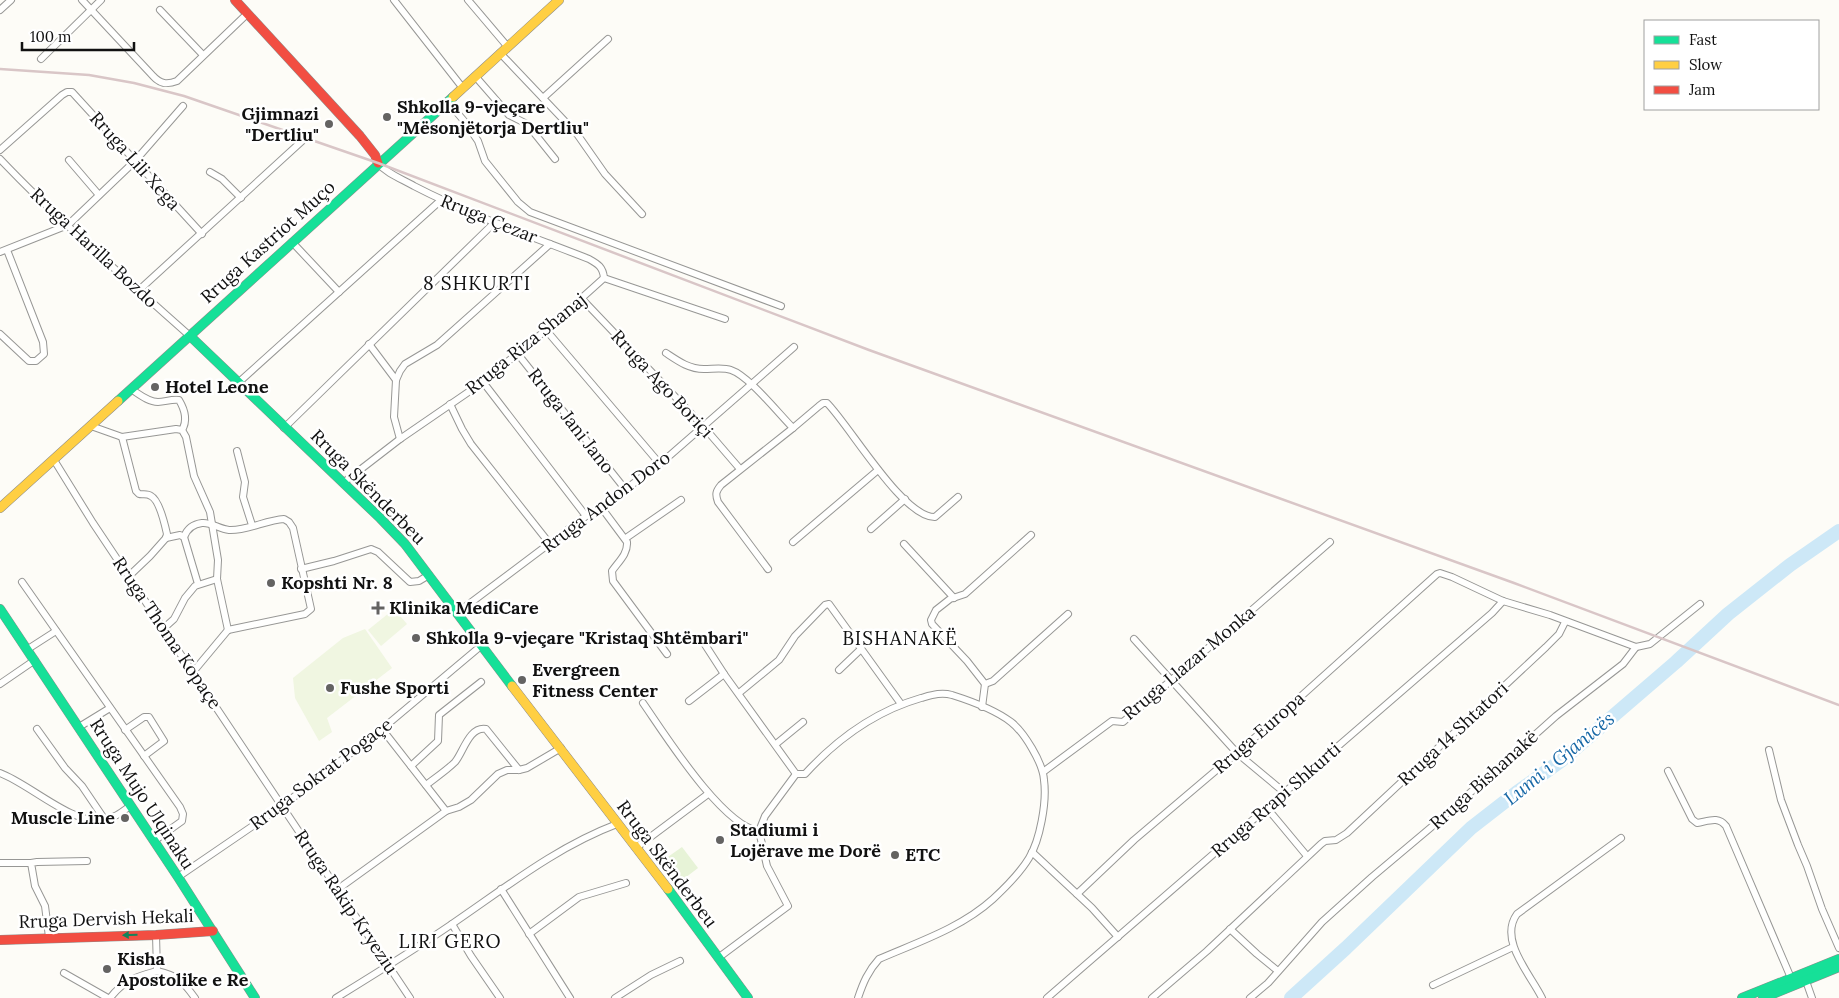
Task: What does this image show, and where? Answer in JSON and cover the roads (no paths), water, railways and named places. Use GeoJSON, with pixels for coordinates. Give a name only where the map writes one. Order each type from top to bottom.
{"type":"FeatureCollection","features":[{"type":"Feature","properties":{"kind":"street"},"geometry":{"type":"LineString","coordinates":[[0,10],[11,0]]}},
{"type":"Feature","properties":{"kind":"street"},"geometry":{"type":"LineString","coordinates":[[82,0],[158,82],[164,84],[177,81],[247,14]]}},
{"type":"Feature","properties":{"kind":"street"},"geometry":{"type":"LineString","coordinates":[[41,59],[101,0]]}},
{"type":"Feature","properties":{"kind":"street"},"geometry":{"type":"LineString","coordinates":[[235,0],[369,146],[378,163]]}},
{"type":"Feature","properties":{"kind":"street"},"geometry":{"type":"LineString","coordinates":[[394,0],[462,87]]}},
{"type":"Feature","properties":{"kind":"street"},"geometry":{"type":"LineString","coordinates":[[468,0],[503,50],[543,98],[577,134],[605,174],[642,214]]}},
{"type":"Feature","properties":{"kind":"street","name":"Rruga Kastriot Muço"},"geometry":{"type":"LineString","coordinates":[[0,508],[559,0]]}},
{"type":"Feature","properties":{"kind":"street"},"geometry":{"type":"LineString","coordinates":[[160,10],[203,55]]}},
{"type":"Feature","properties":{"kind":"street"},"geometry":{"type":"LineString","coordinates":[[543,98],[608,39]]}},
{"type":"Feature","properties":{"kind":"street"},"geometry":{"type":"LineString","coordinates":[[475,76],[508,115],[527,124],[555,159]]}},
{"type":"Feature","properties":{"kind":"street","name":"Rruga Lili Xega"},"geometry":{"type":"LineString","coordinates":[[0,150],[67,92],[72,92],[202,234]]}},
{"type":"Feature","properties":{"kind":"street"},"geometry":{"type":"LineString","coordinates":[[447,102],[465,122],[478,141],[485,161],[518,202],[530,212],[782,306]]}},
{"type":"Feature","properties":{"kind":"street"},"geometry":{"type":"LineString","coordinates":[[0,334],[29,361],[36,361],[44,354],[43,342],[3,251],[68,225],[135,161],[183,106]]}},
{"type":"Feature","properties":{"kind":"street"},"geometry":{"type":"LineString","coordinates":[[138,291],[302,141]]}},
{"type":"Feature","properties":{"kind":"street","name":"Rruga Harilla Bozdo"},"geometry":{"type":"LineString","coordinates":[[0,159],[138,291],[190,336]]}},
{"type":"Feature","properties":{"kind":"street"},"geometry":{"type":"LineString","coordinates":[[69,160],[99,195]]}},
{"type":"Feature","properties":{"kind":"street","name":"Rruga Çezar"},"geometry":{"type":"LineString","coordinates":[[378,163],[389,172],[441,200],[550,244],[437,345],[405,364],[396,380]]}},
{"type":"Feature","properties":{"kind":"street"},"geometry":{"type":"LineString","coordinates":[[210,172],[222,179],[241,198]]}},
{"type":"Feature","properties":{"kind":"street"},"geometry":{"type":"LineString","coordinates":[[238,383],[441,200]]}},
{"type":"Feature","properties":{"kind":"street"},"geometry":{"type":"LineString","coordinates":[[284,428],[494,223]]}},
{"type":"Feature","properties":{"kind":"street"},"geometry":{"type":"LineString","coordinates":[[292,242],[338,292]]}},
{"type":"Feature","properties":{"kind":"street"},"geometry":{"type":"LineString","coordinates":[[550,244],[598,264],[603,270],[604,278],[725,319]]}},
{"type":"Feature","properties":{"kind":"street","name":"Rruga Riza Shanaj"},"geometry":{"type":"LineString","coordinates":[[343,483],[400,439],[483,382],[546,330],[604,278]]}},
{"type":"Feature","properties":{"kind":"street","name":"Rruga Ago Boriçi"},"geometry":{"type":"LineString","coordinates":[[582,299],[703,426],[740,470]]}},
{"type":"Feature","properties":{"kind":"street"},"geometry":{"type":"LineString","coordinates":[[546,330],[660,464]]}},
{"type":"Feature","properties":{"kind":"street","name":"Rruga Skënderbeu"},"geometry":{"type":"LineString","coordinates":[[190,336],[393,531],[429,575],[617,824],[637,847],[748,998]]}},
{"type":"Feature","properties":{"kind":"street"},"geometry":{"type":"LineString","coordinates":[[369,344],[396,380],[394,417],[400,439]]}},
{"type":"Feature","properties":{"kind":"street","name":"Rruga Andon Doro"},"geometry":{"type":"LineString","coordinates":[[457,613],[586,516],[600,508],[660,464],[794,347]]}},
{"type":"Feature","properties":{"kind":"street"},"geometry":{"type":"LineString","coordinates":[[666,352],[694,369],[730,370],[751,384],[792,428]]}},
{"type":"Feature","properties":{"kind":"street","name":"Rruga Jani Jano"},"geometry":{"type":"LineString","coordinates":[[517,354],[625,489]]}},
{"type":"Feature","properties":{"kind":"street"},"geometry":{"type":"LineString","coordinates":[[483,382],[586,516]]}},
{"type":"Feature","properties":{"kind":"street"},"geometry":{"type":"LineString","coordinates":[[131,389],[150,400],[158,402],[173,399],[179,400],[186,418],[186,424],[182,430]]}},
{"type":"Feature","properties":{"kind":"street"},"geometry":{"type":"LineString","coordinates":[[768,569],[716,497],[716,490],[824,403],[827,404],[878,470],[905,500],[922,514],[935,517],[958,497]]}},
{"type":"Feature","properties":{"kind":"street"},"geometry":{"type":"LineString","coordinates":[[450,404],[471,444],[550,544]]}},
{"type":"Feature","properties":{"kind":"street"},"geometry":{"type":"LineString","coordinates":[[91,426],[122,437],[176,429],[182,430]]}},
{"type":"Feature","properties":{"kind":"street"},"geometry":{"type":"LineString","coordinates":[[182,430],[186,437],[194,476],[210,512],[218,560],[217,579],[228,630]]}},
{"type":"Feature","properties":{"kind":"street"},"geometry":{"type":"LineString","coordinates":[[122,437],[136,491],[139,494],[151,496],[156,500],[162,515],[167,534],[166,538]]}},
{"type":"Feature","properties":{"kind":"street"},"geometry":{"type":"LineString","coordinates":[[237,452],[245,482],[243,497],[252,525]]}},
{"type":"Feature","properties":{"kind":"street","name":"Rruga Thoma Kopaçe"},"geometry":{"type":"LineString","coordinates":[[54,460],[282,806]]}},
{"type":"Feature","properties":{"kind":"street"},"geometry":{"type":"LineString","coordinates":[[793,542],[878,470]]}},
{"type":"Feature","properties":{"kind":"street"},"geometry":{"type":"LineString","coordinates":[[626,538],[681,500]]}},
{"type":"Feature","properties":{"kind":"street"},"geometry":{"type":"LineString","coordinates":[[871,529],[905,500]]}},
{"type":"Feature","properties":{"kind":"street"},"geometry":{"type":"LineString","coordinates":[[600,508],[626,538],[628,548],[612,571],[613,581],[667,654]]}},
{"type":"Feature","properties":{"kind":"street"},"geometry":{"type":"LineString","coordinates":[[193,672],[228,630],[308,612],[311,605],[293,528],[284,519],[228,530],[212,524],[202,523],[192,526],[186,531],[184,537],[198,584]]}},
{"type":"Feature","properties":{"kind":"street"},"geometry":{"type":"LineString","coordinates":[[129,576],[166,538],[180,535],[184,537]]}},
{"type":"Feature","properties":{"kind":"street"},"geometry":{"type":"LineString","coordinates":[[982,707],[984,684],[968,661],[932,624],[931,620],[936,610],[954,598],[965,594],[1031,535]]}},
{"type":"Feature","properties":{"kind":"street","name":"Rruga Llazar Monka"},"geometry":{"type":"LineString","coordinates":[[1043,772],[1112,721],[1122,722],[1330,542]]}},
{"type":"Feature","properties":{"kind":"street"},"geometry":{"type":"LineString","coordinates":[[904,544],[954,598]]}},
{"type":"Feature","properties":{"kind":"street"},"geometry":{"type":"LineString","coordinates":[[301,568],[334,561],[371,549],[378,552],[410,582],[419,581],[429,575]]}},
{"type":"Feature","properties":{"kind":"street","name":"Rruga Europa"},"geometry":{"type":"LineString","coordinates":[[1077,894],[1134,840],[1333,669],[1434,576],[1440,573],[1452,577],[1503,601]]}},
{"type":"Feature","properties":{"kind":"street"},"geometry":{"type":"LineString","coordinates":[[164,628],[174,619],[185,598],[198,584],[217,579]]}},
{"type":"Feature","properties":{"kind":"street"},"geometry":{"type":"LineString","coordinates":[[22,582],[183,814],[182,820],[178,825],[154,841]]}},
{"type":"Feature","properties":{"kind":"street"},"geometry":{"type":"LineString","coordinates":[[1503,601],[1550,615],[1636,647]]}},
{"type":"Feature","properties":{"kind":"street","name":"Rruga Rrapi Shkurti"},"geometry":{"type":"LineString","coordinates":[[1047,998],[1492,613],[1503,601]]}},
{"type":"Feature","properties":{"kind":"street"},"geometry":{"type":"LineString","coordinates":[[739,693],[779,660],[795,636],[827,604],[831,606],[901,704]]}},
{"type":"Feature","properties":{"kind":"street","name":"Rruga Bishanakë"},"geometry":{"type":"LineString","coordinates":[[1250,998],[1263,988],[1322,922],[1364,883],[1435,824],[1556,716],[1623,664],[1636,647],[1650,644],[1700,604]]}},
{"type":"Feature","properties":{"kind":"street","name":"Rruga Mujo Ulqinaku"},"geometry":{"type":"LineString","coordinates":[[0,609],[178,877],[255,998]]}},
{"type":"Feature","properties":{"kind":"street"},"geometry":{"type":"LineString","coordinates":[[984,684],[993,681],[1068,614]]}},
{"type":"Feature","properties":{"kind":"street","name":"Rruga 14 Shtatori"},"geometry":{"type":"LineString","coordinates":[[1307,856],[1325,841],[1343,837],[1364,818],[1551,642],[1561,631],[1565,622]]}},
{"type":"Feature","properties":{"kind":"street"},"geometry":{"type":"LineString","coordinates":[[28,649],[56,631]]}},
{"type":"Feature","properties":{"kind":"street"},"geometry":{"type":"LineString","coordinates":[[1134,639],[1237,753],[1285,793]]}},
{"type":"Feature","properties":{"kind":"street"},"geometry":{"type":"LineString","coordinates":[[702,640],[724,674],[796,774]]}},
{"type":"Feature","properties":{"kind":"street","name":"Rruga Sokrat Pogaçe"},"geometry":{"type":"LineString","coordinates":[[178,877],[282,806],[382,729],[482,645]]}},
{"type":"Feature","properties":{"kind":"street"},"geometry":{"type":"LineString","coordinates":[[839,670],[861,648]]}},
{"type":"Feature","properties":{"kind":"street"},"geometry":{"type":"LineString","coordinates":[[0,684],[35,660]]}},
{"type":"Feature","properties":{"kind":"street"},"geometry":{"type":"LineString","coordinates":[[690,702],[724,674]]}},
{"type":"Feature","properties":{"kind":"street"},"geometry":{"type":"LineString","coordinates":[[411,766],[438,740],[439,715],[481,682]]}},
{"type":"Feature","properties":{"kind":"street"},"geometry":{"type":"LineString","coordinates":[[796,774],[805,774],[820,757],[850,733],[885,712],[901,704],[944,693],[1003,717],[1018,729],[1043,772],[1042,812],[1032,852],[1013,879],[993,899],[974,914],[921,942],[879,959],[863,981],[858,998]]}},
{"type":"Feature","properties":{"kind":"street"},"geometry":{"type":"LineString","coordinates":[[643,703],[708,794],[746,826],[759,831]]}},
{"type":"Feature","properties":{"kind":"street"},"geometry":{"type":"LineString","coordinates":[[79,726],[110,708]]}},
{"type":"Feature","properties":{"kind":"street"},"geometry":{"type":"LineString","coordinates":[[125,730],[144,717],[149,718],[164,741],[144,756]]}},
{"type":"Feature","properties":{"kind":"street"},"geometry":{"type":"LineString","coordinates":[[776,744],[803,722]]}},
{"type":"Feature","properties":{"kind":"street"},"geometry":{"type":"LineString","coordinates":[[426,785],[456,761],[464,744],[479,730],[484,728],[519,770]]}},
{"type":"Feature","properties":{"kind":"street"},"geometry":{"type":"LineString","coordinates":[[37,729],[65,768],[82,786],[105,820]]}},
{"type":"Feature","properties":{"kind":"street"},"geometry":{"type":"LineString","coordinates":[[382,729],[446,811]]}},
{"type":"Feature","properties":{"kind":"street"},"geometry":{"type":"LineString","coordinates":[[338,889],[446,811],[459,807],[471,800],[498,774],[507,770],[527,768],[561,748]]}},
{"type":"Feature","properties":{"kind":"street"},"geometry":{"type":"LineString","coordinates":[[1769,750],[1781,800],[1808,866],[1822,909],[1839,948]]}},
{"type":"Feature","properties":{"kind":"street"},"geometry":{"type":"LineString","coordinates":[[1668,771],[1692,819],[1697,822],[1717,819],[1726,826],[1791,978]]}},
{"type":"Feature","properties":{"kind":"street"},"geometry":{"type":"LineString","coordinates":[[0,773],[82,818],[95,821],[105,820],[130,806]]}},
{"type":"Feature","properties":{"kind":"street"},"geometry":{"type":"LineString","coordinates":[[718,958],[788,906],[767,866],[759,831],[765,816],[796,774]]}},
{"type":"Feature","properties":{"kind":"street"},"geometry":{"type":"LineString","coordinates":[[637,847],[708,794]]}},
{"type":"Feature","properties":{"kind":"street","name":"Rruga Rakip Kryeziu"},"geometry":{"type":"LineString","coordinates":[[282,806],[410,998]]}},
{"type":"Feature","properties":{"kind":"street"},"geometry":{"type":"LineString","coordinates":[[1152,998],[1196,961],[1307,856],[1267,808]]}},
{"type":"Feature","properties":{"kind":"street"},"geometry":{"type":"LineString","coordinates":[[337,998],[452,924],[501,889],[570,846],[595,832],[617,824]]}},
{"type":"Feature","properties":{"kind":"street"},"geometry":{"type":"LineString","coordinates":[[1542,998],[1513,947],[1513,923],[1517,914],[1621,838]]}},
{"type":"Feature","properties":{"kind":"street"},"geometry":{"type":"LineString","coordinates":[[1032,852],[1092,908],[1118,938]]}},
{"type":"Feature","properties":{"kind":"street"},"geometry":{"type":"LineString","coordinates":[[0,863],[87,861]]}},
{"type":"Feature","properties":{"kind":"street"},"geometry":{"type":"LineString","coordinates":[[31,863],[35,886],[45,906],[49,937]]}},
{"type":"Feature","properties":{"kind":"street"},"geometry":{"type":"LineString","coordinates":[[529,934],[579,897],[626,883]]}},
{"type":"Feature","properties":{"kind":"street"},"geometry":{"type":"LineString","coordinates":[[501,889],[570,998]]}},
{"type":"Feature","properties":{"kind":"street"},"geometry":{"type":"LineString","coordinates":[[452,924],[500,998]]}},
{"type":"Feature","properties":{"kind":"street"},"geometry":{"type":"LineString","coordinates":[[1230,929],[1278,971]]}},
{"type":"Feature","properties":{"kind":"street","name":"Rruga Dervish Hekali"},"geometry":{"type":"LineString","coordinates":[[0,940],[156,935],[213,931]]}},
{"type":"Feature","properties":{"kind":"street"},"geometry":{"type":"LineString","coordinates":[[156,935],[157,971]]}},
{"type":"Feature","properties":{"kind":"street"},"geometry":{"type":"LineString","coordinates":[[1433,985],[1513,947]]}},
{"type":"Feature","properties":{"kind":"street"},"geometry":{"type":"LineString","coordinates":[[1742,998],[1839,959]]}},
{"type":"Feature","properties":{"kind":"street"},"geometry":{"type":"LineString","coordinates":[[615,998],[651,975],[680,961]]}},
{"type":"Feature","properties":{"kind":"street"},"geometry":{"type":"LineString","coordinates":[[1763,998],[1839,967]]}},
{"type":"Feature","properties":{"kind":"street"},"geometry":{"type":"LineString","coordinates":[[64,973],[109,998],[119,987],[132,978],[157,971],[175,976],[185,984],[195,998]]}},
{"type":"Feature","properties":{"kind":"street"},"geometry":{"type":"LineString","coordinates":[[1806,981],[1812,998]]}},
{"type":"Feature","properties":{"kind":"waterway","name":"Lumi i Gjanicës"},"geometry":{"type":"LineString","coordinates":[[1291,998],[1471,828],[1562,760],[1676,662],[1728,614],[1790,565],[1839,531]]}},
{"type":"Feature","properties":{"kind":"railway"},"geometry":{"type":"LineString","coordinates":[[0,69],[89,75],[134,83],[184,96],[378,163],[869,350],[1514,583],[1839,705]]}},
{"type":"Feature","properties":{"kind":"place","name":"Shkolla 9-vjeçare \"Mësonjëtorja Dertliu\""},"geometry":{"type":"Point","coordinates":[387,117]}},
{"type":"Feature","properties":{"kind":"place","name":"Gjimnazi \"Dertliu\""},"geometry":{"type":"Point","coordinates":[329,124]}},
{"type":"Feature","properties":{"kind":"place","name":"Hotel Leone"},"geometry":{"type":"Point","coordinates":[155,387]}},
{"type":"Feature","properties":{"kind":"place","name":"Kopshti Nr. 8"},"geometry":{"type":"Point","coordinates":[271,583]}},
{"type":"Feature","properties":{"kind":"place","name":"Klinika MediCare"},"geometry":{"type":"Point","coordinates":[378,608]}},
{"type":"Feature","properties":{"kind":"place","name":"Shkolla 9-vjeçare \"Kristaq Shtëmbari\""},"geometry":{"type":"Point","coordinates":[416,638]}},
{"type":"Feature","properties":{"kind":"place","name":"Evergreen Fitness Center"},"geometry":{"type":"Point","coordinates":[522,680]}},
{"type":"Feature","properties":{"kind":"place","name":"Fushe Sporti"},"geometry":{"type":"Point","coordinates":[330,688]}},
{"type":"Feature","properties":{"kind":"place","name":"Muscle Line"},"geometry":{"type":"Point","coordinates":[125,818]}},
{"type":"Feature","properties":{"kind":"place","name":"Stadiumi i Lojërave me Dorë"},"geometry":{"type":"Point","coordinates":[720,840]}},
{"type":"Feature","properties":{"kind":"place","name":"ETC"},"geometry":{"type":"Point","coordinates":[895,855]}},
{"type":"Feature","properties":{"kind":"place","name":"Kisha Apostolike e Re"},"geometry":{"type":"Point","coordinates":[107,969]}},
{"type":"Feature","properties":{"kind":"district","name":"8 SHKURTI"},"geometry":{"type":"Point","coordinates":[477,283]}},
{"type":"Feature","properties":{"kind":"district","name":"BISHANAKË"},"geometry":{"type":"Point","coordinates":[900,638]}},
{"type":"Feature","properties":{"kind":"district","name":"LIRI GERO"},"geometry":{"type":"Point","coordinates":[450,941]}}]}
